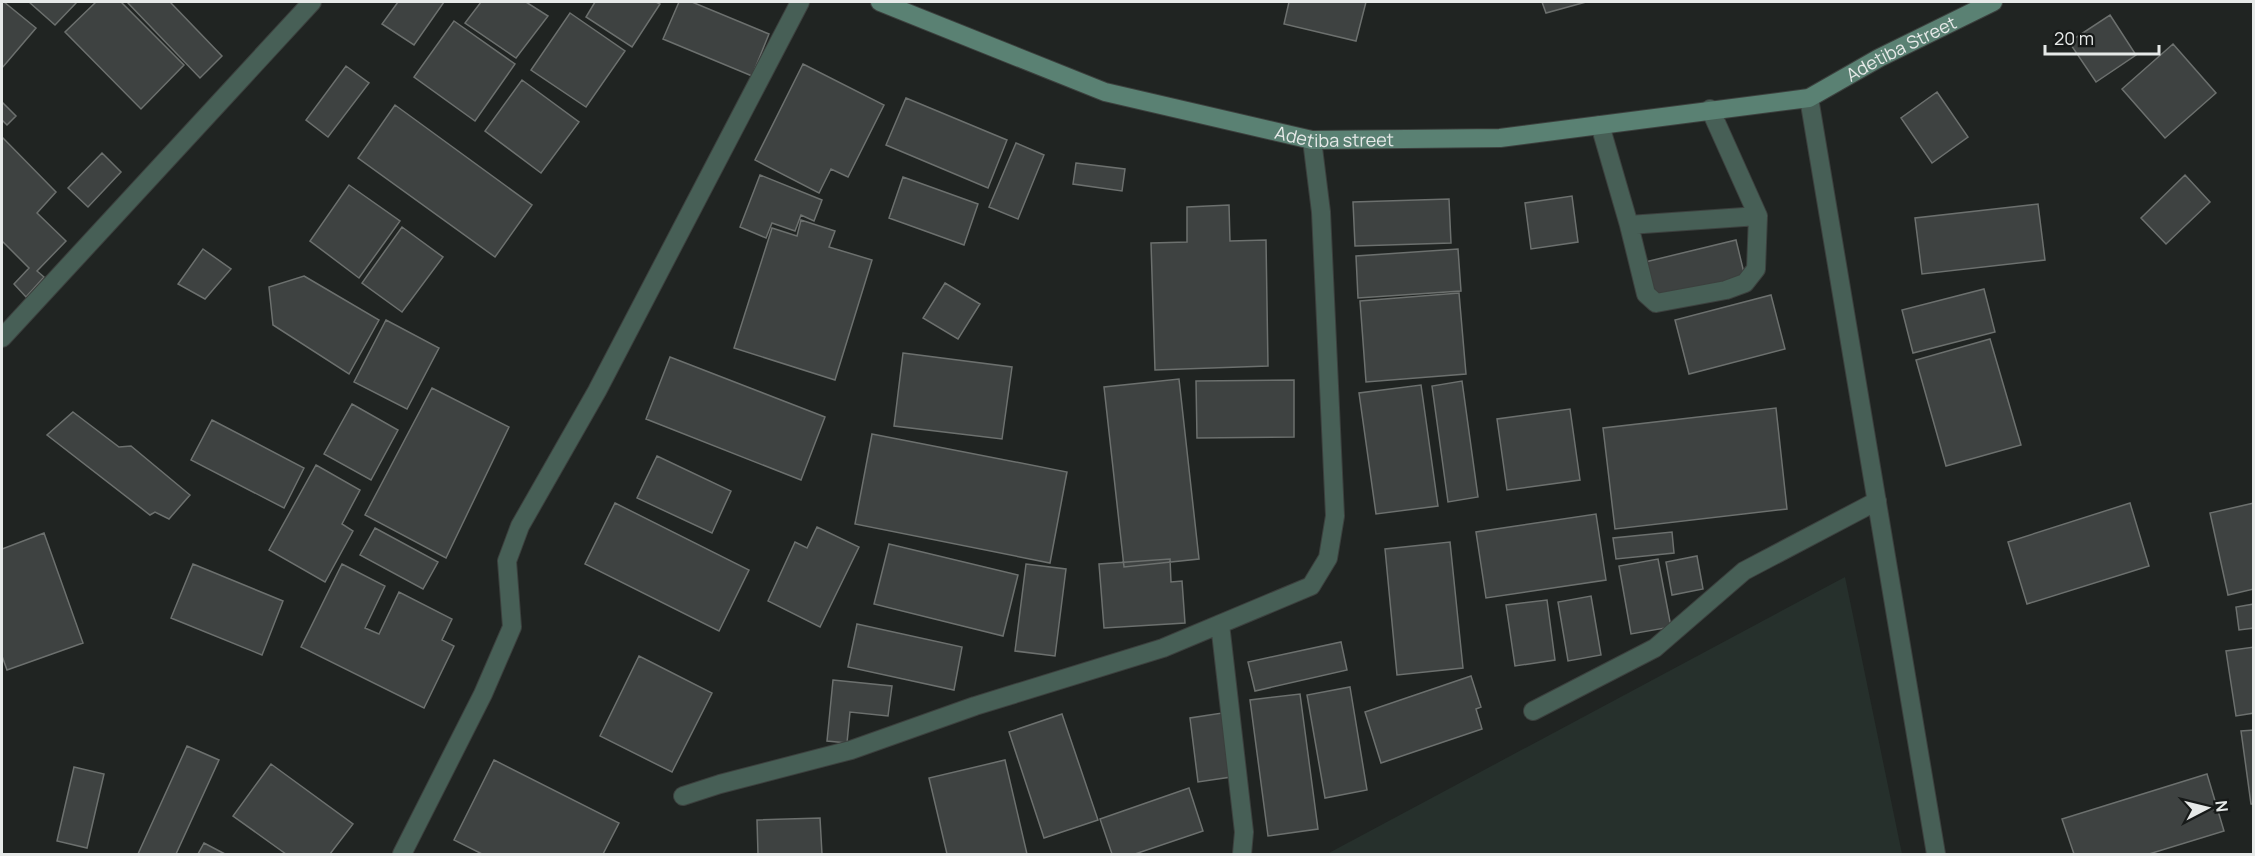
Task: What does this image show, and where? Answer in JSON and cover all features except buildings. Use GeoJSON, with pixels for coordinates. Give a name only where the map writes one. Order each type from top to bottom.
{"type":"FeatureCollection","features":[{"type":"Feature","properties":{"kind":"street"},"geometry":{"type":"LineString","coordinates":[[2,338],[312,2]]}},
{"type":"Feature","properties":{"kind":"street"},"geometry":{"type":"LineString","coordinates":[[402,855],[483,694],[512,627],[507,561],[520,526],[597,391],[800,2]]}},
{"type":"Feature","properties":{"kind":"street","name":"Adetiba street"},"geometry":{"type":"LineString","coordinates":[[880,2],[1105,92],[1312,140],[1500,138],[1809,98]]}},
{"type":"Feature","properties":{"kind":"street","name":"Adetiba Street"},"geometry":{"type":"LineString","coordinates":[[1809,98],[1879,58],[1993,2]]}},
{"type":"Feature","properties":{"kind":"street"},"geometry":{"type":"LineString","coordinates":[[1809,98],[1936,855]]}},
{"type":"Feature","properties":{"kind":"street"},"geometry":{"type":"LineString","coordinates":[[1600,125],[1646,294],[1656,303],[1726,290],[1745,283],[1756,268],[1758,216],[1710,110]]}},
{"type":"Feature","properties":{"kind":"street"},"geometry":{"type":"LineString","coordinates":[[683,796],[720,784],[851,750],[975,706],[1163,648],[1311,586],[1328,558],[1335,516],[1321,212],[1312,140]]}},
{"type":"Feature","properties":{"kind":"street"},"geometry":{"type":"LineString","coordinates":[[1629,225],[1758,216]]}},
{"type":"Feature","properties":{"kind":"street"},"geometry":{"type":"LineString","coordinates":[[1533,711],[1655,648],[1744,571],[1877,501]]}},
{"type":"Feature","properties":{"kind":"street"},"geometry":{"type":"LineString","coordinates":[[1220,624],[1244,831],[1242,855]]}},
{"type":"Feature","properties":{"kind":"shaded area"},"geometry":{"type":"Polygon","coordinates":[[[1845,577],[1902,854],[1327,854],[1845,577]]]}}]}
